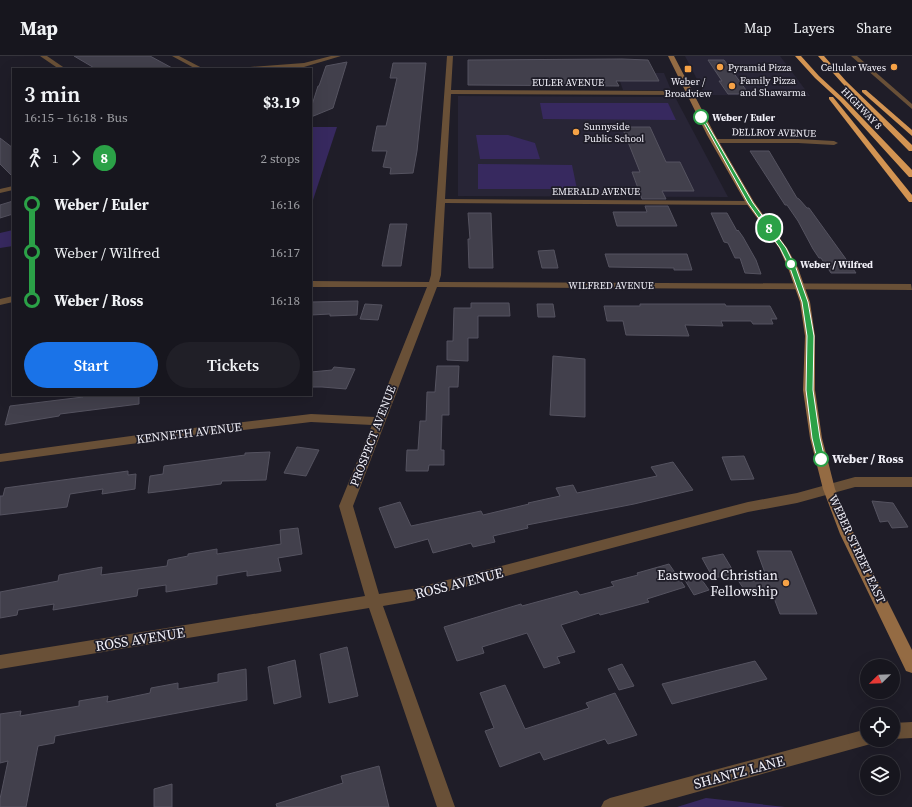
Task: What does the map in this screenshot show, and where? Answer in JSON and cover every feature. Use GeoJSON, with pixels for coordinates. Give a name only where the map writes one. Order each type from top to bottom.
{"type":"FeatureCollection","features":[{"type":"Feature","properties":{"kind":"highway","name":"HIGHWAY 8"},"geometry":{"type":"LineString","coordinates":[[798,56],[817,77],[842,100],[912,175]]}},
{"type":"Feature","properties":{"kind":"highway"},"geometry":{"type":"LineString","coordinates":[[820,56],[844,82],[912,148]]}},
{"type":"Feature","properties":{"kind":"highway","name":"HIGHWAY 8"},"geometry":{"type":"LineString","coordinates":[[826,56],[854,82]]}},
{"type":"Feature","properties":{"kind":"highway"},"geometry":{"type":"LineString","coordinates":[[817,77],[832,100],[912,200]]}},
{"type":"Feature","properties":{"kind":"highway","name":"HIGHWAY 8"},"geometry":{"type":"LineString","coordinates":[[860,87],[912,134]]}},
{"type":"Feature","properties":{"kind":"main road","name":"WEBER STREET EAST"},"geometry":{"type":"LineString","coordinates":[[671,56],[689,93],[750,203],[783,248],[793,268],[805,302],[810,336],[809,390],[816,438],[829,489],[847,534],[912,666]]}},
{"type":"Feature","properties":{"kind":"street"},"geometry":{"type":"LineString","coordinates":[[43,56],[61,68]]}},
{"type":"Feature","properties":{"kind":"street"},"geometry":{"type":"LineString","coordinates":[[175,56],[199,68]]}},
{"type":"Feature","properties":{"kind":"street"},"geometry":{"type":"LineString","coordinates":[[278,68],[305,67],[338,56]]}},
{"type":"Feature","properties":{"kind":"street","name":"PROSPECT AVENUE"},"geometry":{"type":"LineString","coordinates":[[446,807],[366,574],[346,506],[434,284],[437,272],[450,56]]}},
{"type":"Feature","properties":{"kind":"street"},"geometry":{"type":"LineString","coordinates":[[854,56],[910,105]]}},
{"type":"Feature","properties":{"kind":"street","name":"EULER AVENUE"},"geometry":{"type":"LineString","coordinates":[[447,92],[689,93]]}},
{"type":"Feature","properties":{"kind":"street","name":"DELLROY AVENUE"},"geometry":{"type":"LineString","coordinates":[[715,141],[798,141],[834,143]]}},
{"type":"Feature","properties":{"kind":"street"},"geometry":{"type":"LineString","coordinates":[[0,191],[12,188]]}},
{"type":"Feature","properties":{"kind":"street","name":"EMERALD AVENUE"},"geometry":{"type":"LineString","coordinates":[[442,201],[750,203]]}},
{"type":"Feature","properties":{"kind":"street","name":"WILFRED AVENUE"},"geometry":{"type":"LineString","coordinates":[[312,284],[911,287]]}},
{"type":"Feature","properties":{"kind":"street"},"geometry":{"type":"LineString","coordinates":[[0,302],[12,300]]}},
{"type":"Feature","properties":{"kind":"street","name":"KENNETH AVENUE"},"geometry":{"type":"LineString","coordinates":[[0,458],[312,418],[379,421]]}},
{"type":"Feature","properties":{"kind":"street","name":"ROSS AVENUE"},"geometry":{"type":"LineString","coordinates":[[0,662],[412,595],[748,508],[797,498],[855,482],[912,482]]}},
{"type":"Feature","properties":{"kind":"street"},"geometry":{"type":"LineString","coordinates":[[900,731],[912,730]]}},
{"type":"Feature","properties":{"kind":"street","name":"SHANTZ LANE"},"geometry":{"type":"LineString","coordinates":[[610,807],[860,740]]}},
{"type":"Feature","properties":{"kind":"shaded area"},"geometry":{"type":"Polygon","coordinates":[[[685,56],[780,56],[810,96],[705,95],[685,56]]]}},
{"type":"Feature","properties":{"kind":"shaded area"},"geometry":{"type":"Polygon","coordinates":[[[617,73],[664,73],[671,90],[623,90],[617,73]]]}},
{"type":"Feature","properties":{"kind":"shaded area","name":"Sunnyside Public School"},"geometry":{"type":"Polygon","coordinates":[[[458,96],[675,97],[728,197],[458,196],[458,96]]]}},
{"type":"Feature","properties":{"kind":"shaded area"},"geometry":{"type":"Polygon","coordinates":[[[540,103],[668,103],[676,120],[543,119],[540,103]]]}},
{"type":"Feature","properties":{"kind":"shaded area"},"geometry":{"type":"Polygon","coordinates":[[[312,127],[337,127],[312,203],[312,127]]]}},
{"type":"Feature","properties":{"kind":"shaded area"},"geometry":{"type":"Polygon","coordinates":[[[476,135],[508,135],[535,143],[540,159],[480,159],[476,135]]]}},
{"type":"Feature","properties":{"kind":"shaded area"},"geometry":{"type":"Polygon","coordinates":[[[478,164],[572,165],[577,189],[478,189],[478,164]]]}},
{"type":"Feature","properties":{"kind":"shaded area"},"geometry":{"type":"Polygon","coordinates":[[[12,230],[12,246],[0,248],[0,233],[12,230]]]}},
{"type":"Feature","properties":{"kind":"shaded area"},"geometry":{"type":"Polygon","coordinates":[[[706,798],[785,807],[677,807],[706,798]]]}},
{"type":"Feature","properties":{"kind":"building"},"geometry":{"type":"Polygon","coordinates":[[[74,56],[150,56],[172,68],[94,68],[74,56]]]}},
{"type":"Feature","properties":{"kind":"building"},"geometry":{"type":"Polygon","coordinates":[[[468,60],[648,60],[659,81],[616,81],[619,86],[468,85],[468,60]]]}},
{"type":"Feature","properties":{"kind":"building"},"geometry":{"type":"Polygon","coordinates":[[[708,60],[724,60],[749,94],[728,94],[719,81],[722,81],[708,60]]]}},
{"type":"Feature","properties":{"kind":"building"},"geometry":{"type":"Polygon","coordinates":[[[347,62],[333,108],[312,117],[312,105],[326,66],[347,62]]]}},
{"type":"Feature","properties":{"kind":"building"},"geometry":{"type":"Polygon","coordinates":[[[393,63],[426,63],[417,151],[413,173],[390,174],[391,168],[383,167],[387,151],[372,151],[377,126],[386,126],[397,78],[390,78],[393,63]]]}},
{"type":"Feature","properties":{"kind":"building"},"geometry":{"type":"Polygon","coordinates":[[[622,127],[650,127],[666,162],[680,162],[694,191],[662,191],[666,199],[642,199],[632,172],[640,172],[622,127]]]}},
{"type":"Feature","properties":{"kind":"building"},"geometry":{"type":"Polygon","coordinates":[[[0,138],[12,147],[12,176],[0,164],[0,138]]]}},
{"type":"Feature","properties":{"kind":"building"},"geometry":{"type":"Polygon","coordinates":[[[750,151],[769,151],[797,198],[807,208],[809,208],[856,273],[831,273],[813,249],[798,221],[787,205],[785,205],[750,151]]]}},
{"type":"Feature","properties":{"kind":"building"},"geometry":{"type":"Polygon","coordinates":[[[12,201],[12,214],[0,218],[0,205],[12,201]]]}},
{"type":"Feature","properties":{"kind":"building"},"geometry":{"type":"Polygon","coordinates":[[[645,206],[668,206],[677,226],[617,226],[613,212],[647,212],[645,206]]]}},
{"type":"Feature","properties":{"kind":"building"},"geometry":{"type":"Polygon","coordinates":[[[468,213],[491,213],[493,268],[469,268],[468,239],[470,239],[468,213]]]}},
{"type":"Feature","properties":{"kind":"building"},"geometry":{"type":"Polygon","coordinates":[[[711,213],[727,213],[756,260],[761,274],[745,273],[740,258],[735,258],[728,243],[724,242],[711,213]]]}},
{"type":"Feature","properties":{"kind":"building"},"geometry":{"type":"Polygon","coordinates":[[[390,224],[407,224],[401,266],[382,266],[390,224]]]}},
{"type":"Feature","properties":{"kind":"building"},"geometry":{"type":"Polygon","coordinates":[[[554,250],[558,268],[542,268],[538,251],[554,250]]]}},
{"type":"Feature","properties":{"kind":"building"},"geometry":{"type":"Polygon","coordinates":[[[605,254],[687,254],[692,270],[674,270],[674,268],[609,267],[605,254]]]}},
{"type":"Feature","properties":{"kind":"building"},"geometry":{"type":"Polygon","coordinates":[[[358,301],[357,315],[312,315],[312,302],[358,301]]]}},
{"type":"Feature","properties":{"kind":"building"},"geometry":{"type":"Polygon","coordinates":[[[471,303],[509,303],[510,316],[478,316],[478,338],[468,338],[468,361],[447,360],[447,341],[453,341],[454,308],[471,308],[471,303]]]}},
{"type":"Feature","properties":{"kind":"building"},"geometry":{"type":"Polygon","coordinates":[[[365,304],[382,305],[378,320],[360,319],[365,304]]]}},
{"type":"Feature","properties":{"kind":"building"},"geometry":{"type":"Polygon","coordinates":[[[537,304],[553,304],[555,317],[538,317],[537,304]]]}},
{"type":"Feature","properties":{"kind":"building"},"geometry":{"type":"Polygon","coordinates":[[[640,304],[725,304],[726,306],[770,306],[777,319],[771,319],[773,324],[753,324],[751,321],[721,321],[723,326],[685,325],[689,336],[626,335],[623,321],[607,321],[604,306],[640,306],[640,304]]]}},
{"type":"Feature","properties":{"kind":"building"},"geometry":{"type":"Polygon","coordinates":[[[553,356],[585,359],[585,417],[550,415],[553,356]]]}},
{"type":"Feature","properties":{"kind":"building"},"geometry":{"type":"Polygon","coordinates":[[[437,366],[459,366],[458,387],[449,387],[449,415],[442,415],[441,450],[444,450],[444,465],[429,465],[428,471],[406,471],[407,450],[418,450],[420,421],[426,421],[427,392],[435,392],[437,366]]]}},
{"type":"Feature","properties":{"kind":"building"},"geometry":{"type":"Polygon","coordinates":[[[334,367],[355,369],[346,389],[312,387],[312,372],[332,370],[334,367]]]}},
{"type":"Feature","properties":{"kind":"building"},"geometry":{"type":"Polygon","coordinates":[[[139,396],[139,404],[60,414],[59,416],[5,425],[10,406],[83,397],[139,396]]]}},
{"type":"Feature","properties":{"kind":"building"},"geometry":{"type":"Polygon","coordinates":[[[297,447],[319,450],[306,476],[284,473],[297,447]]]}},
{"type":"Feature","properties":{"kind":"building"},"geometry":{"type":"Polygon","coordinates":[[[270,452],[266,480],[222,481],[221,484],[148,493],[150,476],[163,474],[164,466],[245,455],[245,453],[270,452]]]}},
{"type":"Feature","properties":{"kind":"building"},"geometry":{"type":"Polygon","coordinates":[[[744,456],[754,479],[731,480],[722,457],[744,456]]]}},
{"type":"Feature","properties":{"kind":"building"},"geometry":{"type":"Polygon","coordinates":[[[673,462],[693,490],[634,504],[527,525],[528,528],[493,536],[495,542],[473,547],[471,543],[433,553],[428,539],[395,548],[379,508],[400,502],[411,526],[481,511],[483,515],[560,496],[556,488],[573,485],[577,493],[657,476],[651,467],[673,462]]]}},
{"type":"Feature","properties":{"kind":"building"},"geometry":{"type":"Polygon","coordinates":[[[128,471],[128,475],[136,474],[135,489],[102,494],[103,489],[70,494],[67,507],[0,515],[0,496],[3,496],[5,488],[128,471]]]}},
{"type":"Feature","properties":{"kind":"building"},"geometry":{"type":"Polygon","coordinates":[[[872,501],[893,503],[908,527],[892,528],[888,521],[880,522],[872,501]]]}},
{"type":"Feature","properties":{"kind":"building"},"geometry":{"type":"Polygon","coordinates":[[[298,528],[302,554],[278,558],[281,571],[247,576],[247,571],[217,576],[217,584],[166,592],[166,585],[138,589],[137,596],[53,610],[54,604],[18,610],[17,615],[0,618],[0,592],[58,581],[59,575],[102,567],[101,575],[167,566],[168,560],[188,556],[188,554],[217,549],[217,554],[281,544],[280,530],[298,528]]]}},
{"type":"Feature","properties":{"kind":"building","name":"Eastwood Christian Fellowship"},"geometry":{"type":"Polygon","coordinates":[[[757,551],[791,551],[817,614],[780,614],[771,590],[748,595],[737,579],[765,573],[757,551]]]}},
{"type":"Feature","properties":{"kind":"building"},"geometry":{"type":"Polygon","coordinates":[[[723,554],[735,574],[713,578],[702,558],[723,554]]]}},
{"type":"Feature","properties":{"kind":"building"},"geometry":{"type":"Polygon","coordinates":[[[669,564],[685,587],[647,599],[649,602],[600,615],[599,613],[561,625],[575,652],[557,657],[560,663],[544,668],[527,633],[482,647],[484,653],[457,661],[444,627],[521,604],[522,606],[577,591],[580,595],[614,586],[611,582],[638,575],[637,573],[669,564]]]}},
{"type":"Feature","properties":{"kind":"building"},"geometry":{"type":"Polygon","coordinates":[[[697,573],[709,590],[694,595],[683,577],[697,573]]]}},
{"type":"Feature","properties":{"kind":"building"},"geometry":{"type":"Polygon","coordinates":[[[347,647],[358,696],[329,703],[320,654],[347,647]]]}},
{"type":"Feature","properties":{"kind":"building"},"geometry":{"type":"Polygon","coordinates":[[[295,660],[301,697],[274,704],[268,667],[295,660]]]}},
{"type":"Feature","properties":{"kind":"building"},"geometry":{"type":"Polygon","coordinates":[[[755,661],[767,679],[672,704],[662,684],[755,661]]]}},
{"type":"Feature","properties":{"kind":"building"},"geometry":{"type":"Polygon","coordinates":[[[622,664],[634,686],[619,690],[608,669],[622,664]]]}},
{"type":"Feature","properties":{"kind":"building"},"geometry":{"type":"Polygon","coordinates":[[[246,669],[247,700],[55,736],[54,743],[38,746],[26,807],[0,807],[0,799],[8,761],[0,763],[0,714],[21,711],[20,716],[79,706],[79,701],[108,696],[107,702],[150,693],[151,688],[178,683],[178,689],[218,682],[218,674],[246,669]]]}},
{"type":"Feature","properties":{"kind":"building"},"geometry":{"type":"Polygon","coordinates":[[[505,685],[525,729],[589,708],[586,703],[615,693],[637,735],[608,744],[605,739],[544,760],[540,752],[500,767],[485,731],[494,728],[480,693],[505,685]]]}},
{"type":"Feature","properties":{"kind":"building"},"geometry":{"type":"Polygon","coordinates":[[[379,766],[389,807],[277,807],[276,804],[343,783],[341,776],[379,766]]]}},
{"type":"Feature","properties":{"kind":"building"},"geometry":{"type":"Polygon","coordinates":[[[172,784],[172,807],[154,807],[154,789],[172,784]]]}},
{"type":"Feature","properties":{"kind":"bus line","name":"8"},"geometry":{"type":"LineString","coordinates":[[701,117],[750,203],[770,228],[783,248],[793,268],[805,302],[810,336],[809,390],[816,438],[821,459]]}},
{"type":"Feature","properties":{"kind":"place","name":"Pyramid Pizza"},"geometry":{"type":"Point","coordinates":[720,67]}},
{"type":"Feature","properties":{"kind":"place","name":"Cellular Waves"},"geometry":{"type":"Point","coordinates":[894,67]}},
{"type":"Feature","properties":{"kind":"place","name":"Weber / Broadview"},"geometry":{"type":"Point","coordinates":[688,69]}},
{"type":"Feature","properties":{"kind":"place","name":"Family Pizza and Shawarma"},"geometry":{"type":"Point","coordinates":[732,86]}},
{"type":"Feature","properties":{"kind":"place","name":"Weber / Euler"},"geometry":{"type":"Point","coordinates":[701,117]}},
{"type":"Feature","properties":{"kind":"place","name":"Sunnyside Public School"},"geometry":{"type":"Point","coordinates":[576,132]}},
{"type":"Feature","properties":{"kind":"place","name":"Weber / Wilfred"},"geometry":{"type":"Point","coordinates":[791,264]}},
{"type":"Feature","properties":{"kind":"place","name":"Weber / Ross"},"geometry":{"type":"Point","coordinates":[821,459]}},
{"type":"Feature","properties":{"kind":"place","name":"Eastwood Christian Fellowship"},"geometry":{"type":"Point","coordinates":[786,583]}}]}
